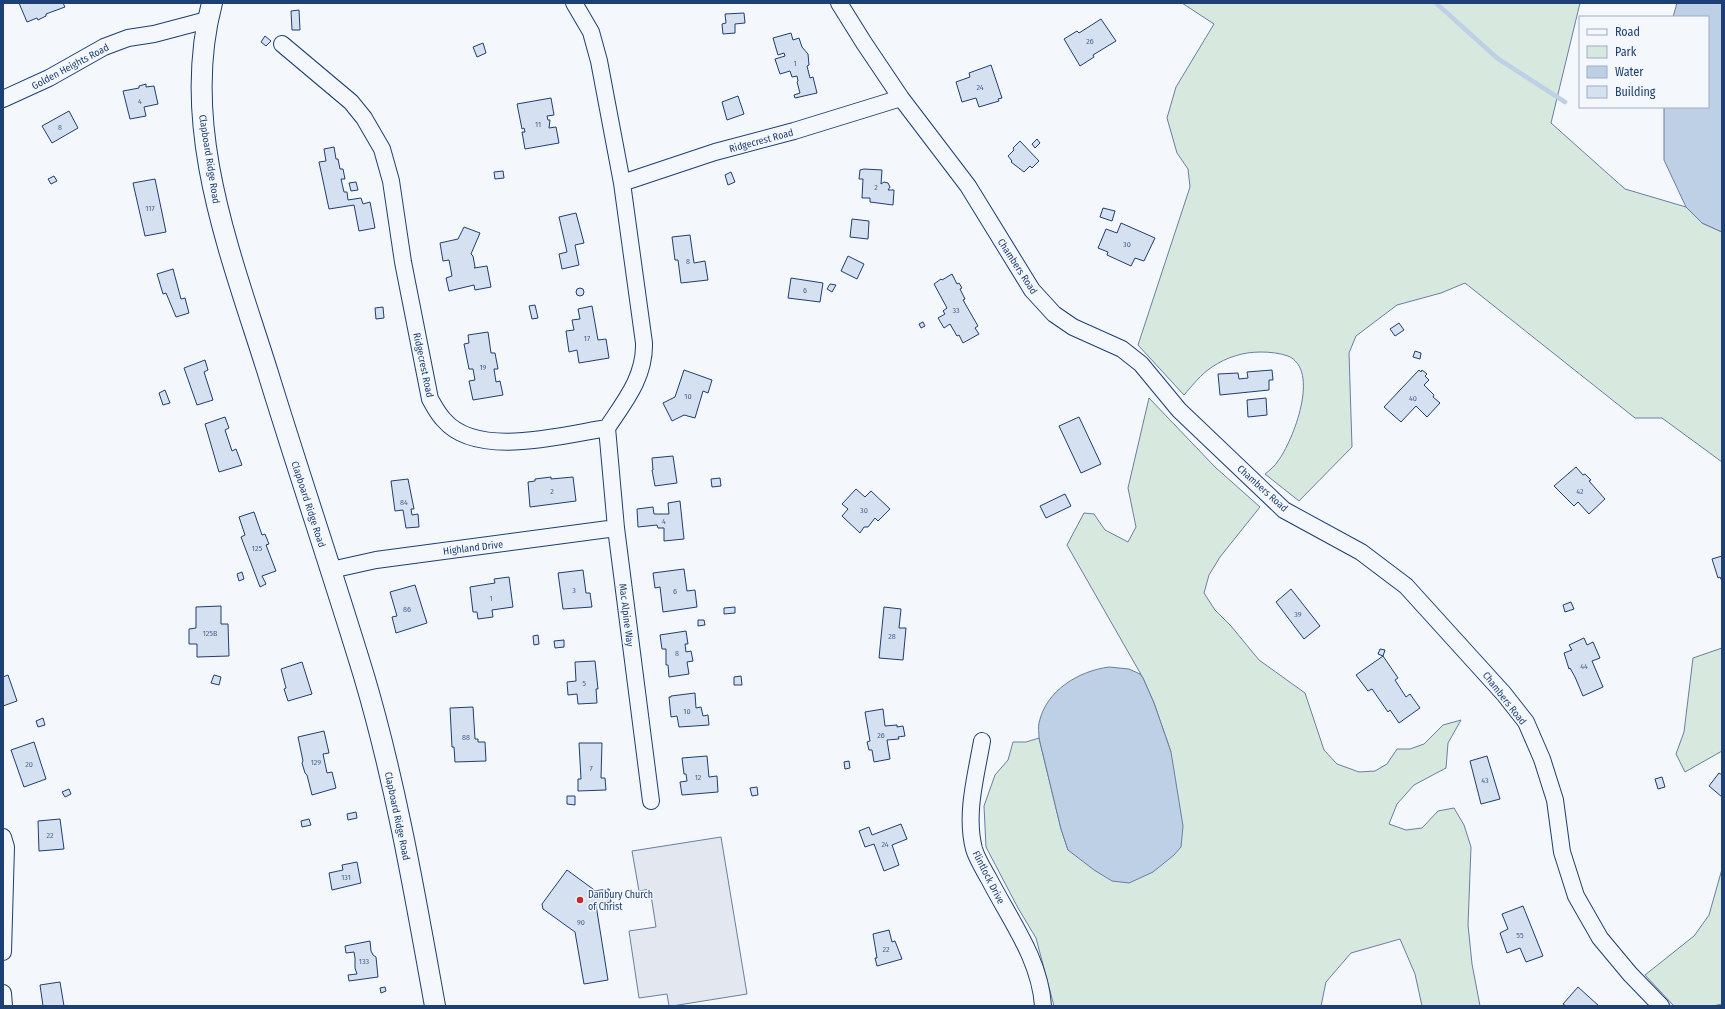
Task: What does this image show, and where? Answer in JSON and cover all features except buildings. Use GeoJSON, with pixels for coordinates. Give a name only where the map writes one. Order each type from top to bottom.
{"type":"FeatureCollection","features":[{"type":"Feature","properties":{"kind":"main road","name":"Clapboard Ridge Road"},"geometry":{"type":"LineString","coordinates":[[210,12],[204,36],[202,85],[204,135],[212,186],[231,256],[364,678],[391,780],[413,886],[434,1006]]}},
{"type":"Feature","properties":{"kind":"street"},"geometry":{"type":"LineString","coordinates":[[574,3],[591,32],[599,61],[622,183],[643,336],[644,355],[638,379],[607,428]]}},
{"type":"Feature","properties":{"kind":"street","name":"Chambers Road"},"geometry":{"type":"LineString","coordinates":[[840,3],[864,43],[901,98],[968,186],[1032,290],[1054,314],[1073,327],[1122,349],[1141,364],[1180,410],[1284,510],[1361,552],[1406,586],[1504,694],[1526,722],[1542,759],[1555,800],[1562,852],[1576,896],[1600,938],[1630,974],[1661,1006]]}},
{"type":"Feature","properties":{"kind":"street","name":"Golden Heights Road"},"geometry":{"type":"LineString","coordinates":[[3,99],[49,78],[104,47],[128,38],[154,34],[210,12]]}},
{"type":"Feature","properties":{"kind":"street","name":"Ridgecrest Road"},"geometry":{"type":"LineString","coordinates":[[282,44],[351,102],[364,118],[382,149],[391,181],[403,262],[430,399],[444,420],[455,430],[468,436],[480,440],[497,442],[526,441],[607,428]]}},
{"type":"Feature","properties":{"kind":"street","name":"Ridgecrest Road"},"geometry":{"type":"LineString","coordinates":[[622,183],[715,152],[901,98]]}},
{"type":"Feature","properties":{"kind":"street","name":"Mac Alpine Way"},"geometry":{"type":"LineString","coordinates":[[607,428],[616,528],[651,801]]}},
{"type":"Feature","properties":{"kind":"street","name":"Highland Drive"},"geometry":{"type":"LineString","coordinates":[[331,570],[376,560],[616,528]]}},
{"type":"Feature","properties":{"kind":"street","name":"Flintlock Drive"},"geometry":{"type":"LineString","coordinates":[[982,741],[971,803],[970,826],[974,851],[1032,956],[1042,989],[1043,1006]]}},
{"type":"Feature","properties":{"kind":"street"},"geometry":{"type":"LineString","coordinates":[[3,837],[6,847],[3,952]]}},
{"type":"Feature","properties":{"kind":"street"},"geometry":{"type":"LineString","coordinates":[[3,993],[4,1006]]}},
{"type":"Feature","properties":{"kind":"green space"},"geometry":{"type":"Polygon","coordinates":[[[1182,3],[1580,3],[1551,123],[1625,189],[1686,207],[1702,223],[1722,232],[1722,462],[1662,418],[1635,418],[1465,283],[1441,293],[1397,305],[1356,336],[1349,353],[1352,447],[1299,501],[1265,474],[1275,465],[1284,451],[1291,438],[1296,423],[1301,406],[1303,390],[1302,376],[1298,364],[1288,356],[1282,354],[1254,352],[1235,356],[1223,360],[1208,370],[1184,395],[1138,345],[1190,187],[1188,169],[1177,153],[1167,118],[1176,87],[1214,24],[1182,3]]]}},
{"type":"Feature","properties":{"kind":"green space"},"geometry":{"type":"Polygon","coordinates":[[[1149,398],[1215,467],[1260,507],[1220,557],[1209,575],[1204,593],[1215,610],[1231,626],[1259,660],[1305,693],[1324,750],[1337,764],[1359,772],[1375,771],[1387,764],[1397,749],[1410,749],[1424,744],[1443,725],[1461,720],[1448,743],[1446,768],[1414,785],[1397,804],[1389,824],[1406,830],[1422,828],[1438,811],[1454,808],[1464,825],[1471,847],[1468,925],[1472,964],[1480,1006],[1422,1006],[1415,974],[1400,939],[1351,953],[1326,982],[1321,1006],[1054,1006],[1036,938],[1018,908],[986,847],[984,806],[995,775],[1008,760],[1013,742],[1026,742],[1039,738],[1061,829],[1068,850],[1171,752],[1154,703],[1143,678],[1067,545],[1084,513],[1094,514],[1105,530],[1128,542],[1136,527],[1128,488],[1149,398]]]}},
{"type":"Feature","properties":{"kind":"green space"},"geometry":{"type":"Polygon","coordinates":[[[1722,648],[1722,751],[1685,772],[1676,754],[1684,732],[1693,658],[1722,648]]]}},
{"type":"Feature","properties":{"kind":"green space"},"geometry":{"type":"Polygon","coordinates":[[[1722,869],[1722,1004],[1713,1006],[1674,1006],[1645,975],[1694,936],[1709,915],[1722,869]]]}},
{"type":"Feature","properties":{"kind":"shaded area"},"geometry":{"type":"Polygon","coordinates":[[[721,837],[747,994],[672,1006],[669,1006],[667,994],[639,998],[629,931],[656,927],[650,889],[639,891],[632,851],[721,837]]]}},
{"type":"Feature","properties":{"kind":"water"},"geometry":{"type":"Polygon","coordinates":[[[1677,3],[1722,3],[1722,232],[1702,223],[1686,207],[1664,160],[1664,108],[1709,108],[1709,16],[1673,16],[1677,3]]]}},
{"type":"Feature","properties":{"kind":"water"},"geometry":{"type":"Polygon","coordinates":[[[1109,667],[1129,669],[1140,674],[1143,678],[1154,703],[1171,752],[1183,826],[1181,847],[1174,855],[1153,872],[1129,883],[1112,881],[1094,870],[1068,850],[1061,829],[1039,738],[1039,725],[1043,711],[1056,692],[1065,684],[1086,673],[1109,667]]]}},
{"type":"Feature","properties":{"kind":"waterway"},"geometry":{"type":"LineString","coordinates":[[1436,3],[1497,58],[1565,102]]}},
{"type":"Feature","properties":{"kind":"place","name":"Danbury Church of Christ"},"geometry":{"type":"Point","coordinates":[580,900]}}]}
